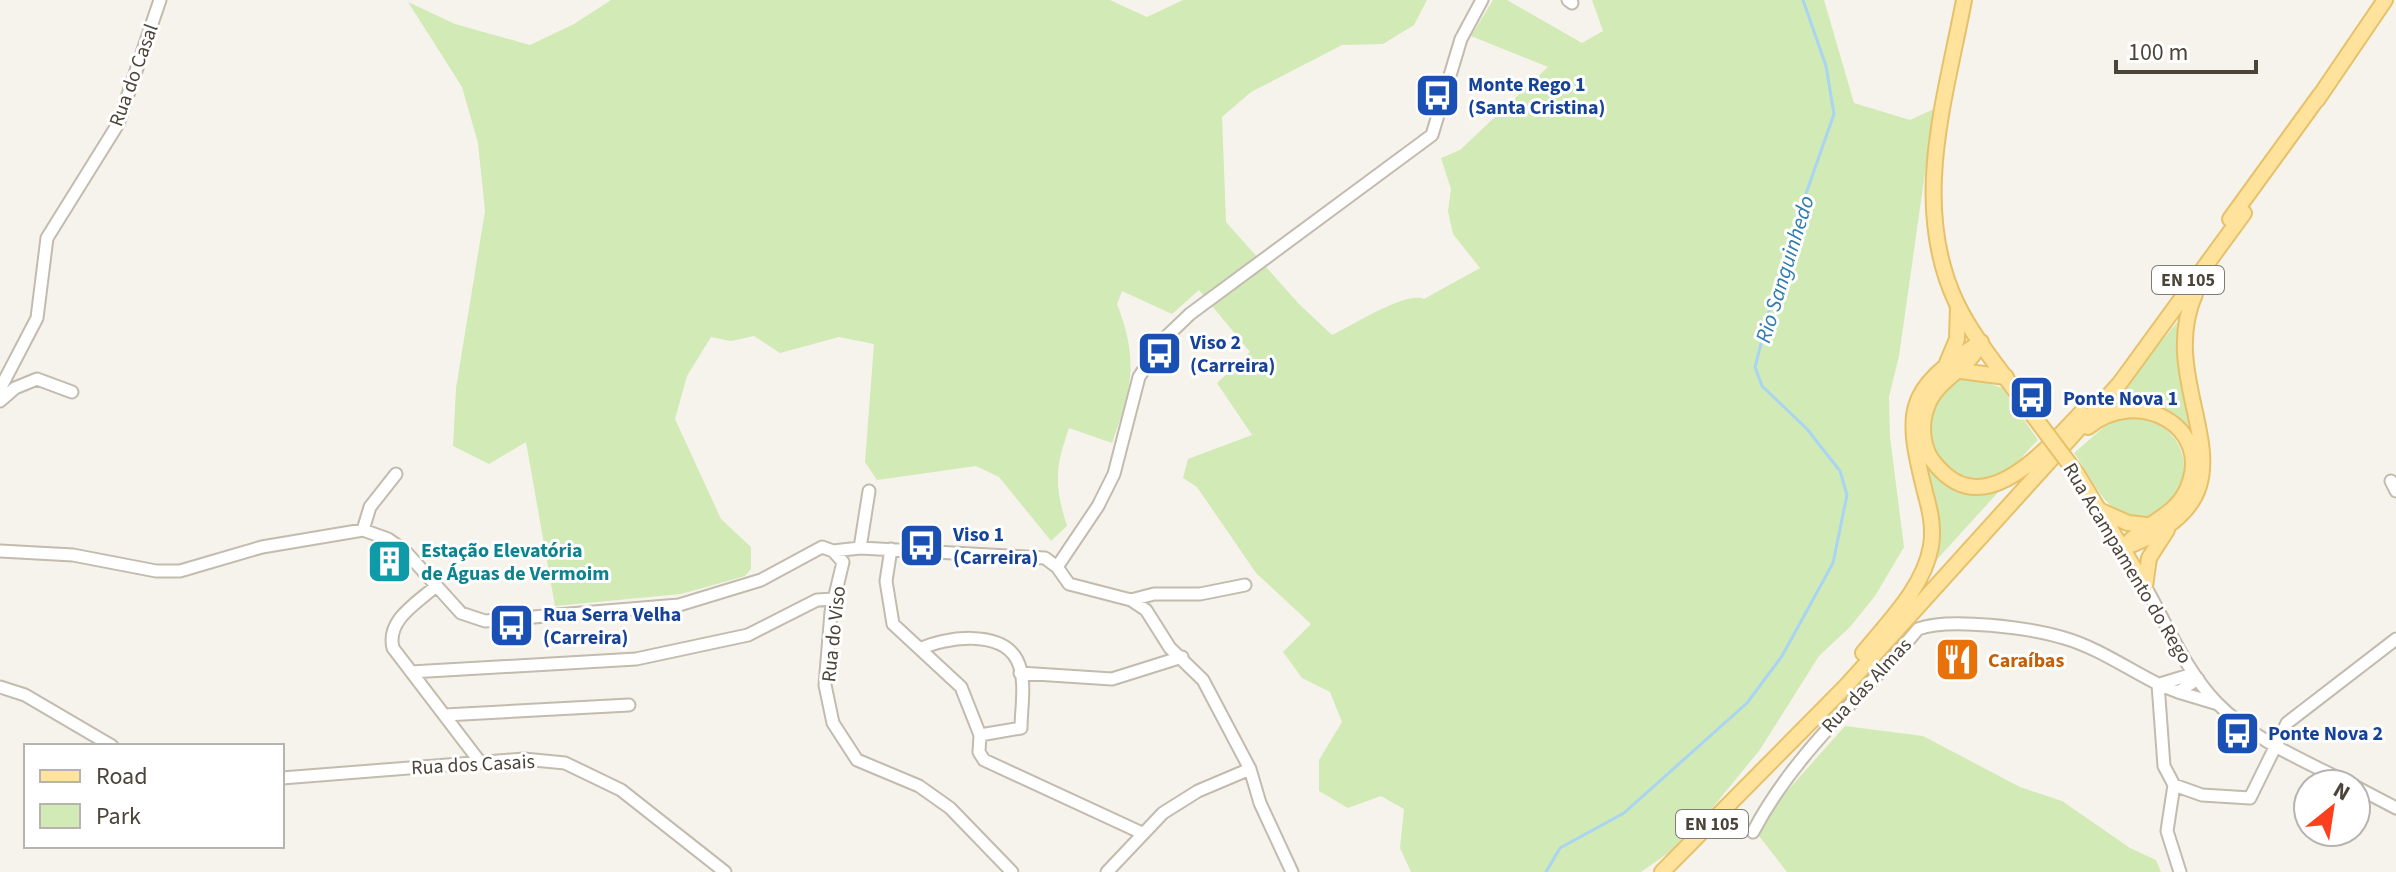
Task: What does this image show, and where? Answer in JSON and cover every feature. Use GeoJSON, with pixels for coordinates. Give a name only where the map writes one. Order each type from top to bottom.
{"type":"FeatureCollection","features":[{"type":"Feature","properties":{"kind":"main road","name":"Rua Acampamento do Rego"},"geometry":{"type":"LineString","coordinates":[[1964,0],[1931,178],[1934,237],[1958,306],[2077,474],[2145,586]]}},
{"type":"Feature","properties":{"kind":"main road","name":"EN 105"},"geometry":{"type":"LineString","coordinates":[[1759,773],[1863,653],[2025,477],[2042,453],[2114,378],[2320,95],[2385,0]]}},
{"type":"Feature","properties":{"kind":"main road","name":"EN 105"},"geometry":{"type":"LineString","coordinates":[[1662,872],[1846,686],[2120,383],[2244,213],[2320,95]]}},
{"type":"Feature","properties":{"kind":"main road"},"geometry":{"type":"LineString","coordinates":[[2145,586],[2149,558],[2170,526],[2192,505],[2204,472],[2182,343],[2186,313],[2244,213]]}},
{"type":"Feature","properties":{"kind":"main road"},"geometry":{"type":"LineString","coordinates":[[1946,364],[1957,339],[1958,306]]}},
{"type":"Feature","properties":{"kind":"main road"},"geometry":{"type":"LineString","coordinates":[[1981,342],[1961,371],[1941,384],[1926,407],[1923,435],[1927,450],[1939,469],[1958,483],[1988,486],[2016,476],[2042,453]]}},
{"type":"Feature","properties":{"kind":"main road"},"geometry":{"type":"LineString","coordinates":[[1863,653],[1913,590],[1926,565],[1932,533],[1931,516],[1913,444],[1912,418],[1922,390],[1946,364],[1981,342]]}},
{"type":"Feature","properties":{"kind":"main road"},"geometry":{"type":"LineString","coordinates":[[1961,371],[2006,377]]}},
{"type":"Feature","properties":{"kind":"main road"},"geometry":{"type":"LineString","coordinates":[[2033,480],[2104,416],[2133,408],[2151,411],[2178,428],[2187,441],[2193,471],[2177,506],[2146,525],[2123,548]]}},
{"type":"Feature","properties":{"kind":"main road"},"geometry":{"type":"LineString","coordinates":[[2101,511],[2128,523],[2146,525]]}},
{"type":"Feature","properties":{"kind":"main road"},"geometry":{"type":"LineString","coordinates":[[2123,548],[2170,526]]}},
{"type":"Feature","properties":{"kind":"street"},"geometry":{"type":"LineString","coordinates":[[1057,567],[1098,506],[1114,474],[1139,377],[1165,338],[1190,314],[1432,135],[1461,39],[1482,0]]}},
{"type":"Feature","properties":{"kind":"street","name":"Rua do Casal"},"geometry":{"type":"LineString","coordinates":[[0,389],[37,318],[47,238],[118,124],[160,1]]}},
{"type":"Feature","properties":{"kind":"street"},"geometry":{"type":"LineString","coordinates":[[0,401],[15,388],[37,379],[72,392]]}},
{"type":"Feature","properties":{"kind":"street"},"geometry":{"type":"LineString","coordinates":[[363,530],[370,507],[396,474]]}},
{"type":"Feature","properties":{"kind":"street"},"geometry":{"type":"LineString","coordinates":[[860,548],[869,491]]}},
{"type":"Feature","properties":{"kind":"street"},"geometry":{"type":"LineString","coordinates":[[0,551],[73,555],[156,571],[180,571],[262,547],[363,530],[388,539],[405,551],[461,613],[473,618],[512,621],[679,605],[761,580],[822,547],[833,551],[891,549],[1045,558],[1057,567],[1069,584],[1131,600],[1146,610],[1170,648],[1203,680],[1250,769],[1260,803],[1292,872]]}},
{"type":"Feature","properties":{"kind":"street"},"geometry":{"type":"LineString","coordinates":[[891,549],[886,581],[893,624],[961,687],[980,735],[979,752],[984,760],[1142,833]]}},
{"type":"Feature","properties":{"kind":"street","name":"Rua do Viso"},"geometry":{"type":"LineString","coordinates":[[833,551],[843,562],[834,599],[825,685],[833,723],[857,760],[919,786],[950,808],[1012,872]]}},
{"type":"Feature","properties":{"kind":"street"},"geometry":{"type":"LineString","coordinates":[[1131,600],[1154,594],[1200,594],[1245,585]]}},
{"type":"Feature","properties":{"kind":"street"},"geometry":{"type":"LineString","coordinates":[[436,586],[394,624],[390,638],[393,648],[480,762]]}},
{"type":"Feature","properties":{"kind":"street","name":"Rua Acampamento do Rego"},"geometry":{"type":"LineString","coordinates":[[2145,586],[2183,655],[2218,704],[2274,746],[2318,768]]}},
{"type":"Feature","properties":{"kind":"street"},"geometry":{"type":"LineString","coordinates":[[411,672],[636,659],[748,635],[817,600],[834,599]]}},
{"type":"Feature","properties":{"kind":"street","name":"Rua das Almas"},"geometry":{"type":"LineString","coordinates":[[1753,832],[1767,806],[1823,730],[1918,629],[1932,624],[2006,629],[2065,638],[2164,683]]}},
{"type":"Feature","properties":{"kind":"street"},"geometry":{"type":"LineString","coordinates":[[2174,785],[2202,795],[2250,798],[2287,723],[2396,639]]}},
{"type":"Feature","properties":{"kind":"street"},"geometry":{"type":"LineString","coordinates":[[920,649],[935,642],[992,642],[1017,659],[1021,728],[980,735]]}},
{"type":"Feature","properties":{"kind":"street"},"geometry":{"type":"LineString","coordinates":[[2180,872],[2167,831],[2174,785],[2164,766],[2164,683],[2183,655]]}},
{"type":"Feature","properties":{"kind":"street"},"geometry":{"type":"LineString","coordinates":[[1020,673],[1112,679],[1182,657]]}},
{"type":"Feature","properties":{"kind":"street"},"geometry":{"type":"LineString","coordinates":[[2164,683],[2186,676],[2198,679]]}},
{"type":"Feature","properties":{"kind":"street"},"geometry":{"type":"LineString","coordinates":[[2178,692],[2198,679]]}},
{"type":"Feature","properties":{"kind":"street"},"geometry":{"type":"LineString","coordinates":[[2164,683],[2178,692],[2218,704]]}},
{"type":"Feature","properties":{"kind":"street"},"geometry":{"type":"LineString","coordinates":[[0,687],[25,695],[109,744]]}},
{"type":"Feature","properties":{"kind":"street"},"geometry":{"type":"LineString","coordinates":[[445,715],[629,705]]}},
{"type":"Feature","properties":{"kind":"street","name":"Rua dos Casais"},"geometry":{"type":"LineString","coordinates":[[284,778],[480,762],[547,760],[590,772],[621,790],[725,872]]}},
{"type":"Feature","properties":{"kind":"street"},"geometry":{"type":"LineString","coordinates":[[1107,872],[1163,813],[1198,791],[1250,769]]}},
{"type":"Feature","properties":{"kind":"street"},"geometry":{"type":"LineString","coordinates":[[2372,795],[2396,808]]}},
{"type":"Feature","properties":{"kind":"green space"},"geometry":{"type":"Polygon","coordinates":[[[611,0],[1110,0],[1147,17],[1183,0],[1427,0],[1414,25],[1383,44],[1342,45],[1251,92],[1222,117],[1226,222],[1299,304],[1332,335],[1404,300],[1424,299],[1480,268],[1453,234],[1448,211],[1451,189],[1441,158],[1460,150],[1548,67],[1471,36],[1493,0],[1507,0],[1582,43],[1603,31],[1592,0],[1824,0],[1854,103],[1910,120],[1934,109],[1899,356],[1889,397],[1890,437],[1904,547],[1875,596],[1850,627],[1819,656],[1759,751],[1677,847],[1641,872],[1411,872],[1400,848],[1404,809],[1381,796],[1348,808],[1319,791],[1319,760],[1342,722],[1330,692],[1302,678],[1283,652],[1311,624],[1256,573],[1197,487],[1183,478],[1188,459],[1252,435],[1217,383],[1250,352],[1199,290],[1172,314],[1122,291],[1117,304],[1130,359],[1124,406],[1112,443],[1069,428],[1058,477],[1067,526],[1051,541],[999,477],[976,466],[877,480],[865,462],[874,344],[839,337],[780,353],[754,336],[731,341],[711,337],[687,376],[675,419],[721,519],[751,547],[751,569],[745,576],[681,594],[555,606],[526,442],[489,464],[453,446],[456,388],[485,211],[478,143],[462,87],[408,2],[455,24],[530,45],[574,24],[611,0]]]}},
{"type":"Feature","properties":{"kind":"green space"},"geometry":{"type":"Polygon","coordinates":[[[2178,321],[2194,445],[2178,424],[2160,410],[2138,403],[2111,404],[2178,321]]]}},
{"type":"Feature","properties":{"kind":"green space"},"geometry":{"type":"Polygon","coordinates":[[[1967,376],[2002,388],[2038,440],[2011,467],[1989,478],[1965,476],[1955,471],[1937,454],[1928,432],[1937,395],[1967,376]]]}},
{"type":"Feature","properties":{"kind":"green space"},"geometry":{"type":"Polygon","coordinates":[[[2144,416],[2169,432],[2182,452],[2183,473],[2177,492],[2164,507],[2147,516],[2128,516],[2110,505],[2074,453],[2113,419],[2144,416]]]}},
{"type":"Feature","properties":{"kind":"green space"},"geometry":{"type":"Polygon","coordinates":[[[1921,460],[1939,476],[1957,486],[1978,490],[2002,488],[1931,566],[1921,460]]]}},
{"type":"Feature","properties":{"kind":"green space"},"geometry":{"type":"Polygon","coordinates":[[[1845,726],[1923,736],[2020,787],[2062,801],[2130,848],[2156,860],[2161,872],[1787,872],[1759,836],[1772,808],[1845,726]]]}},
{"type":"Feature","properties":{"kind":"waterway","name":"Rio Sanguinhedo"},"geometry":{"type":"LineString","coordinates":[[1546,872],[1560,848],[1624,813],[1747,703],[1782,656],[1833,563],[1847,495],[1840,471],[1807,429],[1762,386],[1755,367],[1782,262],[1834,114],[1826,66],[1803,0]]}},
{"type":"Feature","properties":{"kind":"place","name":"Monte Rego 1 (Santa Cristina)"},"geometry":{"type":"Point","coordinates":[1437,95]}},
{"type":"Feature","properties":{"kind":"place","name":"Viso 2 (Carreira)"},"geometry":{"type":"Point","coordinates":[1159,353]}},
{"type":"Feature","properties":{"kind":"place","name":"Ponte Nova 1"},"geometry":{"type":"Point","coordinates":[2032,398]}},
{"type":"Feature","properties":{"kind":"place","name":"Viso 1 (Carreira)"},"geometry":{"type":"Point","coordinates":[922,546]}},
{"type":"Feature","properties":{"kind":"place","name":"Estação Elevatória de Águas de Vermoim"},"geometry":{"type":"Point","coordinates":[390,562]}},
{"type":"Feature","properties":{"kind":"place","name":"Rua Serra Velha (Carreira)"},"geometry":{"type":"Point","coordinates":[512,626]}},
{"type":"Feature","properties":{"kind":"place","name":"Caraíbas"},"geometry":{"type":"Point","coordinates":[1957,660]}},
{"type":"Feature","properties":{"kind":"place","name":"Ponte Nova 2"},"geometry":{"type":"Point","coordinates":[2237,733]}}]}
